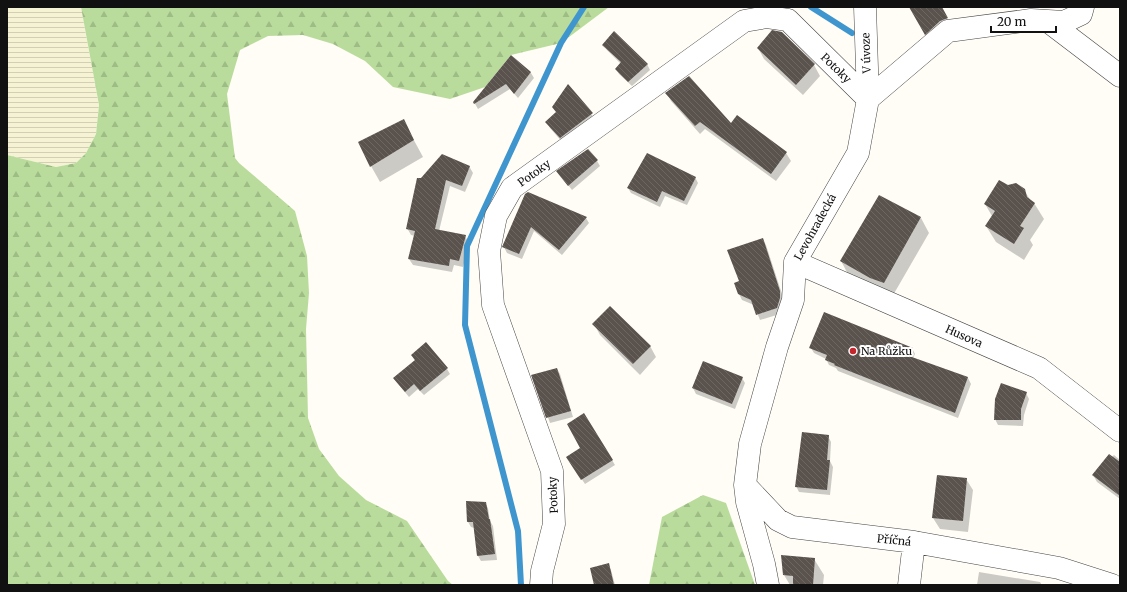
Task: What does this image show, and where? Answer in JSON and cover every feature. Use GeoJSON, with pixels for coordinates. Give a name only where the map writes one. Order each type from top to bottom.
{"type":"FeatureCollection","features":[{"type":"Feature","properties":{"kind":"street","name":"V úvoze"},"geometry":{"type":"LineString","coordinates":[[865,7],[868,99]]}},
{"type":"Feature","properties":{"kind":"street"},"geometry":{"type":"LineString","coordinates":[[868,99],[948,30],[1031,20],[1064,22],[1081,14],[1083,7]]}},
{"type":"Feature","properties":{"kind":"street","name":"Potoky"},"geometry":{"type":"LineString","coordinates":[[541,585],[542,571],[554,524],[552,471],[493,305],[489,251],[496,216],[512,188],[744,20],[767,17],[788,20],[868,99]]}},
{"type":"Feature","properties":{"kind":"street"},"geometry":{"type":"LineString","coordinates":[[1049,22],[1120,76]]}},
{"type":"Feature","properties":{"kind":"street","name":"Levohradecká"},"geometry":{"type":"LineString","coordinates":[[768,585],[764,564],[747,502],[745,485],[750,444],[777,347],[793,300],[795,262],[858,153],[868,99]]}},
{"type":"Feature","properties":{"kind":"street","name":"Husova"},"geometry":{"type":"LineString","coordinates":[[795,262],[1039,368],[1120,432]]}},
{"type":"Feature","properties":{"kind":"street","name":"Příčná"},"geometry":{"type":"LineString","coordinates":[[745,485],[778,520],[792,528],[914,542],[1057,577],[1112,585]]}},
{"type":"Feature","properties":{"kind":"street"},"geometry":{"type":"LineString","coordinates":[[909,585],[914,542]]}},
{"type":"Feature","properties":{"kind":"shaded area"},"geometry":{"type":"Polygon","coordinates":[[[7,7],[81,7],[99,105],[96,134],[86,153],[76,163],[56,167],[7,155],[7,7]]]}},
{"type":"Feature","properties":{"kind":"green space"},"geometry":{"type":"Polygon","coordinates":[[[81,7],[609,7],[561,43],[511,55],[485,87],[450,99],[393,87],[365,61],[333,44],[303,35],[268,36],[240,50],[227,94],[235,158],[295,211],[307,256],[309,293],[306,329],[308,418],[319,449],[339,476],[366,500],[407,521],[448,581],[453,585],[7,585],[7,155],[56,167],[76,163],[86,153],[96,134],[99,105],[81,7]]]}},
{"type":"Feature","properties":{"kind":"green space"},"geometry":{"type":"Polygon","coordinates":[[[703,495],[726,503],[755,585],[649,585],[662,517],[703,495]]]}},
{"type":"Feature","properties":{"kind":"building"},"geometry":{"type":"Polygon","coordinates":[[[909,7],[942,7],[948,18],[940,21],[925,35],[909,7]]]}},
{"type":"Feature","properties":{"kind":"building"},"geometry":{"type":"Polygon","coordinates":[[[772,30],[782,32],[815,64],[796,85],[757,48],[772,30]]]}},
{"type":"Feature","properties":{"kind":"building"},"geometry":{"type":"Polygon","coordinates":[[[614,31],[648,64],[628,82],[615,69],[621,62],[602,45],[614,31]]]}},
{"type":"Feature","properties":{"kind":"building"},"geometry":{"type":"Polygon","coordinates":[[[511,55],[531,72],[514,94],[506,84],[474,104],[473,102],[511,55]]]}},
{"type":"Feature","properties":{"kind":"building"},"geometry":{"type":"Polygon","coordinates":[[[689,76],[731,123],[737,115],[787,152],[771,174],[700,122],[695,126],[665,93],[689,76]]]}},
{"type":"Feature","properties":{"kind":"building"},"geometry":{"type":"Polygon","coordinates":[[[568,84],[593,113],[560,138],[545,122],[556,112],[552,107],[568,84]]]}},
{"type":"Feature","properties":{"kind":"building"},"geometry":{"type":"Polygon","coordinates":[[[404,119],[414,140],[370,167],[358,142],[404,119]]]}},
{"type":"Feature","properties":{"kind":"building"},"geometry":{"type":"Polygon","coordinates":[[[588,149],[598,160],[568,186],[556,171],[588,149]]]}},
{"type":"Feature","properties":{"kind":"building"},"geometry":{"type":"Polygon","coordinates":[[[647,153],[696,177],[684,201],[662,191],[657,202],[627,188],[647,153]]]}},
{"type":"Feature","properties":{"kind":"building"},"geometry":{"type":"Polygon","coordinates":[[[442,154],[470,166],[462,186],[446,180],[435,229],[466,235],[459,261],[450,259],[449,266],[408,259],[415,231],[406,229],[417,178],[421,178],[442,154]]]}},
{"type":"Feature","properties":{"kind":"building"},"geometry":{"type":"Polygon","coordinates":[[[999,180],[1008,185],[1016,183],[1025,189],[1027,197],[1035,203],[1020,226],[1024,228],[1014,244],[985,226],[995,211],[984,204],[999,180]]]}},
{"type":"Feature","properties":{"kind":"building"},"geometry":{"type":"Polygon","coordinates":[[[528,192],[587,217],[559,250],[531,227],[519,254],[502,247],[525,194],[528,192]]]}},
{"type":"Feature","properties":{"kind":"building"},"geometry":{"type":"Polygon","coordinates":[[[879,195],[921,217],[884,283],[870,278],[840,261],[879,195]]]}},
{"type":"Feature","properties":{"kind":"building"},"geometry":{"type":"Polygon","coordinates":[[[763,238],[780,291],[780,298],[777,308],[756,315],[751,300],[738,294],[734,283],[739,281],[727,250],[763,238]]]}},
{"type":"Feature","properties":{"kind":"building"},"geometry":{"type":"Polygon","coordinates":[[[610,306],[651,346],[633,364],[592,324],[610,306]]]}},
{"type":"Feature","properties":{"kind":"building"},"geometry":{"type":"Polygon","coordinates":[[[824,312],[913,348],[909,356],[968,377],[955,413],[834,365],[835,364],[825,360],[827,355],[809,348],[824,312]]]}},
{"type":"Feature","properties":{"kind":"building"},"geometry":{"type":"Polygon","coordinates":[[[426,342],[448,368],[420,391],[414,384],[405,392],[393,378],[415,360],[411,355],[426,342]]]}},
{"type":"Feature","properties":{"kind":"building"},"geometry":{"type":"Polygon","coordinates":[[[703,361],[743,377],[732,404],[692,388],[703,361]]]}},
{"type":"Feature","properties":{"kind":"building"},"geometry":{"type":"Polygon","coordinates":[[[557,368],[571,411],[546,418],[531,375],[557,368]]]}},
{"type":"Feature","properties":{"kind":"building"},"geometry":{"type":"Polygon","coordinates":[[[1001,383],[1027,392],[1021,409],[1021,420],[994,420],[995,399],[1001,383]]]}},
{"type":"Feature","properties":{"kind":"building"},"geometry":{"type":"Polygon","coordinates":[[[584,413],[613,460],[581,480],[566,457],[580,448],[567,424],[584,413]]]}},
{"type":"Feature","properties":{"kind":"building"},"geometry":{"type":"Polygon","coordinates":[[[802,432],[829,435],[827,460],[830,460],[827,490],[795,487],[802,432]]]}},
{"type":"Feature","properties":{"kind":"building"},"geometry":{"type":"Polygon","coordinates":[[[1109,454],[1120,462],[1120,496],[1092,475],[1109,454]]]}},
{"type":"Feature","properties":{"kind":"building"},"geometry":{"type":"Polygon","coordinates":[[[937,475],[967,478],[963,521],[932,518],[937,475]]]}},
{"type":"Feature","properties":{"kind":"building"},"geometry":{"type":"Polygon","coordinates":[[[466,501],[486,502],[495,554],[477,556],[473,522],[467,522],[466,501]]]}},
{"type":"Feature","properties":{"kind":"building"},"geometry":{"type":"Polygon","coordinates":[[[781,555],[815,558],[813,585],[793,585],[793,576],[783,575],[781,555]]]}},
{"type":"Feature","properties":{"kind":"building"},"geometry":{"type":"Polygon","coordinates":[[[609,563],[614,585],[594,585],[590,568],[609,563]]]}},
{"type":"Feature","properties":{"kind":"waterway"},"geometry":{"type":"LineString","coordinates":[[521,585],[518,531],[465,325],[467,246],[561,43],[584,7]]}},
{"type":"Feature","properties":{"kind":"waterway"},"geometry":{"type":"LineString","coordinates":[[811,7],[852,33]]}},
{"type":"Feature","properties":{"kind":"place","name":"Na Růžku"},"geometry":{"type":"Point","coordinates":[853,351]}}]}
